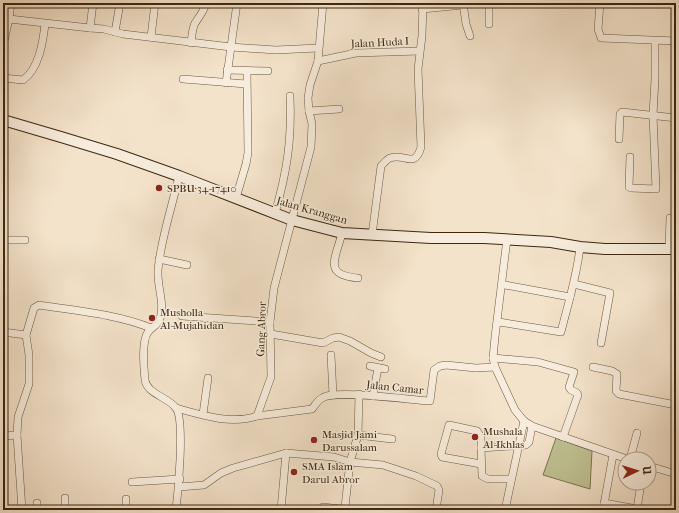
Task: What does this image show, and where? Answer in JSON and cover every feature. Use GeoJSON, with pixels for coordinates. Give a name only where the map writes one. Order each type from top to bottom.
{"type":"FeatureCollection","features":[{"type":"Feature","properties":{"kind":"main road","name":"Jalan Kranggan"},"geometry":{"type":"LineString","coordinates":[[3,120],[68,139],[179,176],[292,220],[342,233],[445,239],[508,239],[551,242],[580,247],[605,249],[673,249]]}},
{"type":"Feature","properties":{"kind":"street"},"geometry":{"type":"LineString","coordinates":[[3,46],[11,3]]}},
{"type":"Feature","properties":{"kind":"street"},"geometry":{"type":"LineString","coordinates":[[90,28],[93,3]]}},
{"type":"Feature","properties":{"kind":"street"},"geometry":{"type":"LineString","coordinates":[[115,32],[120,3]]}},
{"type":"Feature","properties":{"kind":"street"},"geometry":{"type":"LineString","coordinates":[[151,38],[155,3]]}},
{"type":"Feature","properties":{"kind":"street"},"geometry":{"type":"LineString","coordinates":[[191,43],[195,24],[202,14],[206,3]]}},
{"type":"Feature","properties":{"kind":"street"},"geometry":{"type":"LineString","coordinates":[[226,82],[238,3]]}},
{"type":"Feature","properties":{"kind":"street","name":"Gang Abror"},"geometry":{"type":"LineString","coordinates":[[257,416],[271,377],[270,322],[274,288],[311,147],[312,124],[308,111],[308,98],[310,85],[318,61],[323,3]]}},
{"type":"Feature","properties":{"kind":"street"},"geometry":{"type":"LineString","coordinates":[[489,3],[489,24]]}},
{"type":"Feature","properties":{"kind":"street"},"geometry":{"type":"LineString","coordinates":[[600,3],[598,29],[601,38],[676,41]]}},
{"type":"Feature","properties":{"kind":"street"},"geometry":{"type":"LineString","coordinates":[[372,235],[381,166],[389,158],[396,157],[412,160],[420,153],[418,81],[423,6],[463,4],[466,24],[470,36]]}},
{"type":"Feature","properties":{"kind":"street"},"geometry":{"type":"LineString","coordinates":[[7,22],[90,28],[151,38],[231,47],[276,50],[318,48]]}},
{"type":"Feature","properties":{"kind":"street"},"geometry":{"type":"LineString","coordinates":[[3,78],[23,80],[27,78],[38,59],[45,24]]}},
{"type":"Feature","properties":{"kind":"street"},"geometry":{"type":"LineString","coordinates":[[630,157],[629,187],[656,189],[653,115],[655,79],[654,41]]}},
{"type":"Feature","properties":{"kind":"street","name":"Jalan Huda I"},"geometry":{"type":"LineString","coordinates":[[318,61],[356,53],[419,51]]}},
{"type":"Feature","properties":{"kind":"street"},"geometry":{"type":"LineString","coordinates":[[227,70],[268,71]]}},
{"type":"Feature","properties":{"kind":"street"},"geometry":{"type":"LineString","coordinates":[[236,198],[248,153],[246,71]]}},
{"type":"Feature","properties":{"kind":"street"},"geometry":{"type":"LineString","coordinates":[[183,79],[246,84]]}},
{"type":"Feature","properties":{"kind":"street"},"geometry":{"type":"LineString","coordinates":[[275,213],[286,168],[291,121],[290,96]]}},
{"type":"Feature","properties":{"kind":"street"},"geometry":{"type":"LineString","coordinates":[[308,111],[339,109]]}},
{"type":"Feature","properties":{"kind":"street"},"geometry":{"type":"LineString","coordinates":[[619,139],[620,113],[676,118]]}},
{"type":"Feature","properties":{"kind":"street"},"geometry":{"type":"LineString","coordinates":[[179,176],[161,243],[158,279],[161,313],[159,322],[151,328],[147,334],[144,352],[145,382],[149,388],[176,408],[224,418],[249,419],[257,416],[312,409],[322,397],[333,395],[331,355]]}},
{"type":"Feature","properties":{"kind":"street"},"geometry":{"type":"LineString","coordinates":[[670,218],[673,249]]}},
{"type":"Feature","properties":{"kind":"street"},"geometry":{"type":"LineString","coordinates":[[342,233],[334,262],[335,270],[340,275],[358,278]]}},
{"type":"Feature","properties":{"kind":"street"},"geometry":{"type":"LineString","coordinates":[[508,239],[493,358],[495,367],[515,410],[524,421],[532,426],[563,436],[594,452],[617,456]]}},
{"type":"Feature","properties":{"kind":"street"},"geometry":{"type":"LineString","coordinates":[[3,240],[25,240]]}},
{"type":"Feature","properties":{"kind":"street"},"geometry":{"type":"LineString","coordinates":[[499,322],[561,332],[574,284],[580,247]]}},
{"type":"Feature","properties":{"kind":"street"},"geometry":{"type":"LineString","coordinates":[[159,259],[187,265]]}},
{"type":"Feature","properties":{"kind":"street"},"geometry":{"type":"LineString","coordinates":[[574,284],[610,293],[601,343]]}},
{"type":"Feature","properties":{"kind":"street"},"geometry":{"type":"LineString","coordinates":[[505,285],[570,298]]}},
{"type":"Feature","properties":{"kind":"street"},"geometry":{"type":"LineString","coordinates":[[22,510],[17,435],[18,417],[28,384],[29,355],[26,335],[34,308],[40,305],[98,314],[151,328]]}},
{"type":"Feature","properties":{"kind":"street"},"geometry":{"type":"LineString","coordinates":[[182,316],[270,322]]}},
{"type":"Feature","properties":{"kind":"street"},"geometry":{"type":"LineString","coordinates":[[3,332],[26,335]]}},
{"type":"Feature","properties":{"kind":"street"},"geometry":{"type":"LineString","coordinates":[[271,334],[323,343],[339,337],[381,357]]}},
{"type":"Feature","properties":{"kind":"street"},"geometry":{"type":"LineString","coordinates":[[493,358],[538,362],[574,372],[569,387],[578,395],[563,436]]}},
{"type":"Feature","properties":{"kind":"street"},"geometry":{"type":"LineString","coordinates":[[370,366],[381,369],[373,396]]}},
{"type":"Feature","properties":{"kind":"street","name":"Jalan Camar"},"geometry":{"type":"LineString","coordinates":[[330,395],[359,394],[430,401],[434,370],[440,366],[476,368],[495,367]]}},
{"type":"Feature","properties":{"kind":"street"},"geometry":{"type":"LineString","coordinates":[[593,367],[612,371],[617,374],[616,391],[619,394],[676,405]]}},
{"type":"Feature","properties":{"kind":"street"},"geometry":{"type":"LineString","coordinates":[[203,414],[208,378]]}},
{"type":"Feature","properties":{"kind":"street","name":"Jalan Camar"},"geometry":{"type":"LineString","coordinates":[[323,507],[341,509],[345,507],[350,462],[358,435],[359,394]]}},
{"type":"Feature","properties":{"kind":"street"},"geometry":{"type":"LineString","coordinates":[[176,408],[180,424],[180,479],[176,510]]}},
{"type":"Feature","properties":{"kind":"street"},"geometry":{"type":"LineString","coordinates":[[505,510],[524,421]]}},
{"type":"Feature","properties":{"kind":"street"},"geometry":{"type":"LineString","coordinates":[[481,464],[442,457],[441,454],[449,425],[477,431],[481,437],[481,464],[482,476],[484,478],[511,479]]}},
{"type":"Feature","properties":{"kind":"street"},"geometry":{"type":"LineString","coordinates":[[481,448],[526,445],[529,442],[532,426]]}},
{"type":"Feature","properties":{"kind":"street"},"geometry":{"type":"LineString","coordinates":[[632,451],[637,433]]}},
{"type":"Feature","properties":{"kind":"street"},"geometry":{"type":"LineString","coordinates":[[3,436],[17,435]]}},
{"type":"Feature","properties":{"kind":"street"},"geometry":{"type":"LineString","coordinates":[[358,435],[392,439]]}},
{"type":"Feature","properties":{"kind":"street"},"geometry":{"type":"LineString","coordinates":[[179,487],[204,485],[221,473],[233,468],[286,453],[334,457],[350,462],[383,465],[416,476],[437,486],[439,490],[436,510]]}},
{"type":"Feature","properties":{"kind":"street"},"geometry":{"type":"LineString","coordinates":[[281,510],[286,453]]}},
{"type":"Feature","properties":{"kind":"street"},"geometry":{"type":"LineString","coordinates":[[613,455],[603,507],[637,509],[640,491]]}},
{"type":"Feature","properties":{"kind":"street"},"geometry":{"type":"LineString","coordinates":[[657,468],[676,474]]}},
{"type":"Feature","properties":{"kind":"street"},"geometry":{"type":"LineString","coordinates":[[132,482],[180,479]]}},
{"type":"Feature","properties":{"kind":"street"},"geometry":{"type":"LineString","coordinates":[[65,498],[65,510]]}},
{"type":"Feature","properties":{"kind":"street"},"geometry":{"type":"LineString","coordinates":[[126,499],[126,510]]}},
{"type":"Feature","properties":{"kind":"green space"},"geometry":{"type":"Polygon","coordinates":[[[556,438],[592,451],[590,489],[543,475],[556,438]]]}},
{"type":"Feature","properties":{"kind":"place","name":"SPBU 34-17410"},"geometry":{"type":"Point","coordinates":[159,188]}},
{"type":"Feature","properties":{"kind":"place","name":"Musholla Al-Mujahidan"},"geometry":{"type":"Point","coordinates":[152,318]}},
{"type":"Feature","properties":{"kind":"place","name":"Mushala Al-Ikhlas"},"geometry":{"type":"Point","coordinates":[475,437]}},
{"type":"Feature","properties":{"kind":"place","name":"Masjid Jami Darussalam"},"geometry":{"type":"Point","coordinates":[314,440]}},
{"type":"Feature","properties":{"kind":"place","name":"SMA Islam Darul Abror"},"geometry":{"type":"Point","coordinates":[294,472]}}]}
